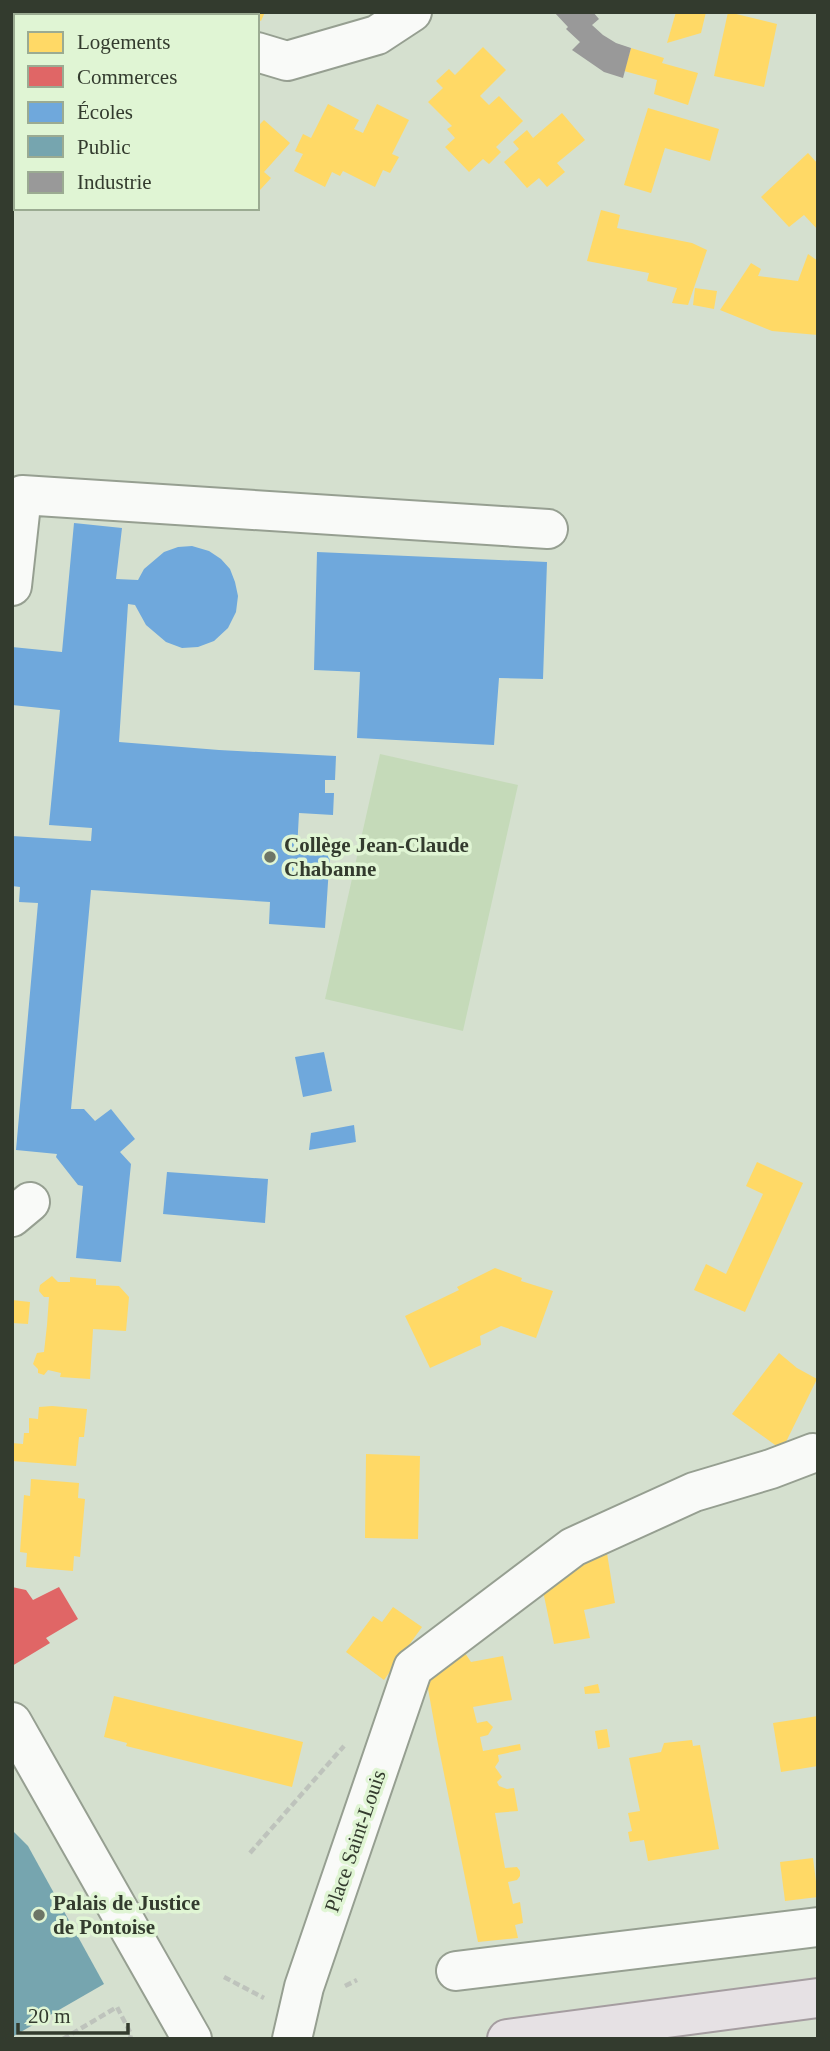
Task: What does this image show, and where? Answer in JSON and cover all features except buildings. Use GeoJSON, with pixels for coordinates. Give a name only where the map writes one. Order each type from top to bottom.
{"type":"FeatureCollection","features":[{"type":"Feature","properties":{"kind":"main road"},"geometry":{"type":"LineString","coordinates":[[507,2039],[818,1998]]}},
{"type":"Feature","properties":{"kind":"street"},"geometry":{"type":"LineString","coordinates":[[259,53],[287,61],[377,35],[412,12]]}},
{"type":"Feature","properties":{"kind":"street"},"geometry":{"type":"LineString","coordinates":[[12,586],[22,495],[548,529]]}},
{"type":"Feature","properties":{"kind":"street","name":"Place Saint-Louis"},"geometry":{"type":"LineString","coordinates":[[292,2039],[304,1987],[413,1668],[573,1547],[694,1492],[816,1450]]}},
{"type":"Feature","properties":{"kind":"street"},"geometry":{"type":"LineString","coordinates":[[12,1722],[192,2039]]}},
{"type":"Feature","properties":{"kind":"street"},"geometry":{"type":"LineString","coordinates":[[456,1971],[818,1927]]}},
{"type":"Feature","properties":{"kind":"path"},"geometry":{"type":"LineString","coordinates":[[250,1853],[299,1796]]}},
{"type":"Feature","properties":{"kind":"path"},"geometry":{"type":"LineString","coordinates":[[224,1977],[257,1995]]}},
{"type":"Feature","properties":{"kind":"path"},"geometry":{"type":"LineString","coordinates":[[63,2039],[117,2007],[131,2034],[130,2039]]}},
{"type":"Feature","properties":{"kind":"green space"},"geometry":{"type":"Polygon","coordinates":[[[380,754],[518,785],[463,1031],[325,999],[380,754]]]}},
{"type":"Feature","properties":{"kind":"place","name":"Collège Jean-Claude Chabanne"},"geometry":{"type":"Point","coordinates":[270,857]}},
{"type":"Feature","properties":{"kind":"place","name":"Palais de Justice de Pontoise"},"geometry":{"type":"Point","coordinates":[39,1915]}}]}
